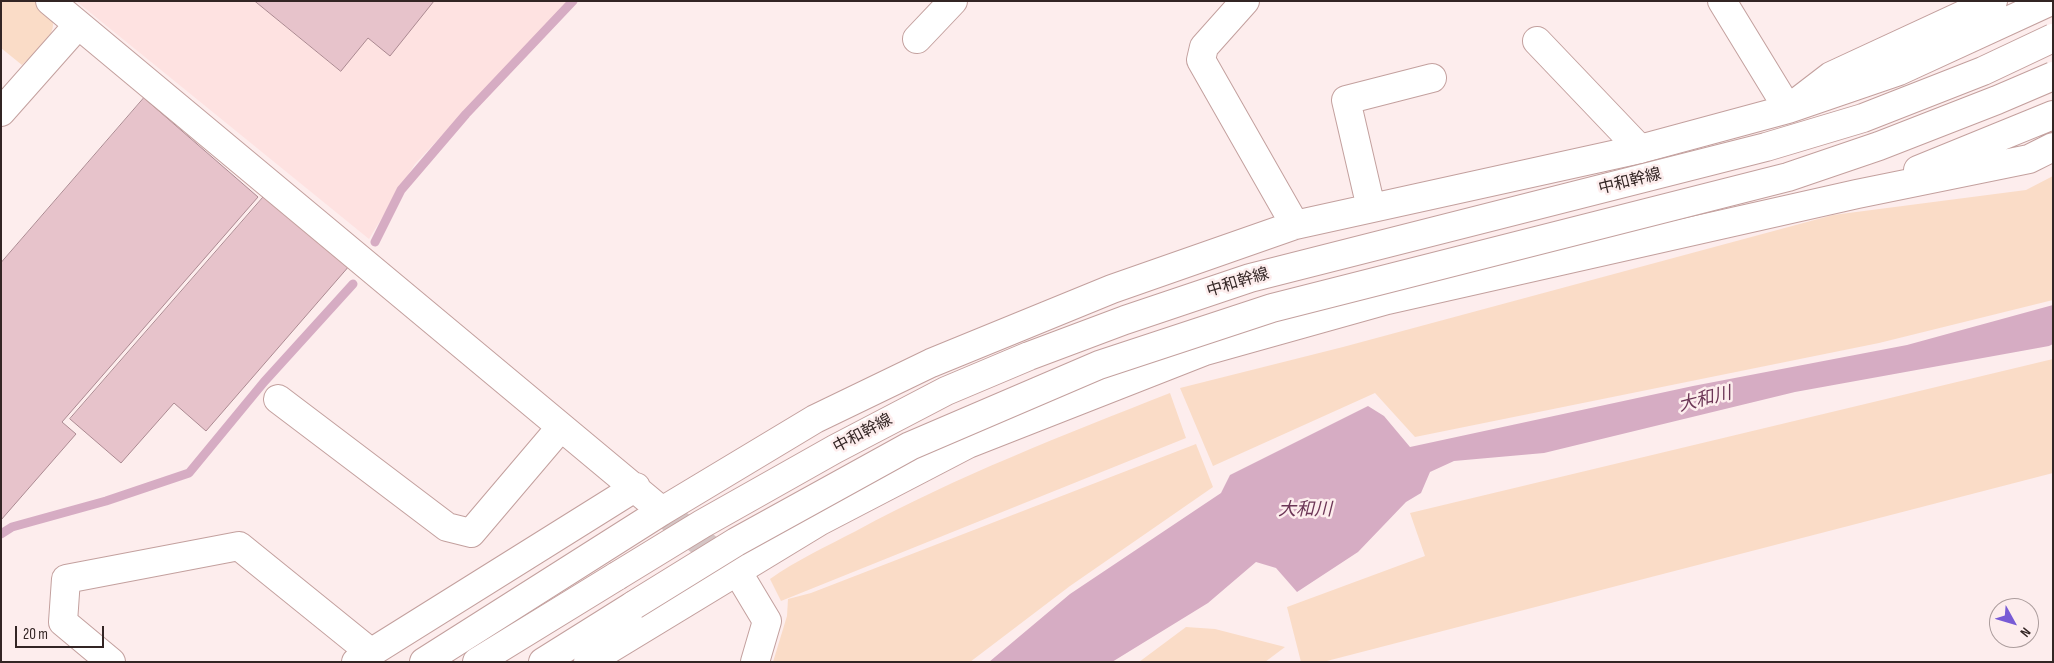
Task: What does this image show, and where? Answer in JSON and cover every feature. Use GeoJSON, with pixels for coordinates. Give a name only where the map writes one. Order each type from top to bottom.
{"type":"FeatureCollection","features":[{"type":"Feature","properties":{"kind":"street"},"geometry":{"type":"LineString","coordinates":[[50,1],[561,427],[636,487],[662,511]]}},
{"type":"Feature","properties":{"kind":"street"},"geometry":{"type":"LineString","coordinates":[[917,39],[953,1]]}},
{"type":"Feature","properties":{"kind":"street"},"geometry":{"type":"LineString","coordinates":[[1245,1],[1204,47],[1201,60],[1295,225]]}},
{"type":"Feature","properties":{"kind":"street"},"geometry":{"type":"LineString","coordinates":[[1722,1],[1788,109]]}},
{"type":"Feature","properties":{"kind":"street"},"geometry":{"type":"LineString","coordinates":[[1788,109],[1831,76],[1993,1]]}},
{"type":"Feature","properties":{"kind":"street"},"geometry":{"type":"LineString","coordinates":[[424,662],[662,511],[815,419],[931,363],[1112,289],[1295,225],[1640,149],[1788,109],[1899,71],[2050,1]]}},
{"type":"Feature","properties":{"kind":"street"},"geometry":{"type":"LineString","coordinates":[[1,112],[78,25]]}},
{"type":"Feature","properties":{"kind":"street","name":"中和幹線"},"geometry":{"type":"LineString","coordinates":[[477,662],[702,524],[835,449],[946,391],[1029,356],[1125,320],[1250,278],[1766,147],[1863,118],[1983,71],[2053,38]]}},
{"type":"Feature","properties":{"kind":"street"},"geometry":{"type":"LineString","coordinates":[[1537,41],[1640,149]]}},
{"type":"Feature","properties":{"kind":"street","name":"中和幹線"},"geometry":{"type":"LineString","coordinates":[[543,662],[736,542],[910,446],[1099,365],[1272,308],[1788,177],[1879,146],[2053,76]]}},
{"type":"Feature","properties":{"kind":"street"},"geometry":{"type":"LineString","coordinates":[[1371,208],[1346,100],[1432,78]]}},
{"type":"Feature","properties":{"kind":"street"},"geometry":{"type":"LineString","coordinates":[[1857,194],[2053,115]]}},
{"type":"Feature","properties":{"kind":"street"},"geometry":{"type":"LineString","coordinates":[[588,662],[820,520],[968,444],[1205,351],[1387,300],[1857,194],[2029,159],[2053,147]]}},
{"type":"Feature","properties":{"kind":"street"},"geometry":{"type":"LineString","coordinates":[[278,399],[447,527],[471,533],[561,427]]}},
{"type":"Feature","properties":{"kind":"street"},"geometry":{"type":"LineString","coordinates":[[111,662],[63,622],[66,579],[239,546],[363,657],[636,487]]}},
{"type":"Feature","properties":{"kind":"street"},"geometry":{"type":"LineString","coordinates":[[737,571],[767,621],[755,662]]}},
{"type":"Feature","properties":{"kind":"shaded area"},"geometry":{"type":"Polygon","coordinates":[[[1,1],[34,1],[49,14],[53,21],[50,35],[39,49],[22,65],[1,48],[1,1]]]}},
{"type":"Feature","properties":{"kind":"shaded area"},"geometry":{"type":"Polygon","coordinates":[[[76,1],[568,1],[415,164],[369,239],[76,1]]]}},
{"type":"Feature","properties":{"kind":"shaded area"},"geometry":{"type":"Polygon","coordinates":[[[2053,176],[2053,300],[1879,343],[1415,437],[1375,393],[1213,466],[1180,388],[1343,347],[1833,215],[2026,190],[2053,176]]]}},
{"type":"Feature","properties":{"kind":"shaded area"},"geometry":{"type":"Polygon","coordinates":[[[2053,359],[2053,473],[1323,662],[1301,662],[1287,607],[1425,556],[1410,513],[2053,359]]]}},
{"type":"Feature","properties":{"kind":"shaded area"},"geometry":{"type":"Polygon","coordinates":[[[1170,393],[1186,438],[781,601],[770,579],[812,554],[933,492],[1011,457],[1170,393]]]}},
{"type":"Feature","properties":{"kind":"shaded area"},"geometry":{"type":"Polygon","coordinates":[[[1196,444],[1213,487],[1070,586],[970,662],[773,662],[787,616],[788,599],[811,593],[1196,444]]]}},
{"type":"Feature","properties":{"kind":"shaded area"},"geometry":{"type":"Polygon","coordinates":[[[1186,627],[1215,629],[1285,647],[1265,662],[1139,662],[1186,627]]]}},
{"type":"Feature","properties":{"kind":"water","name":"大和川"},"geometry":{"type":"Polygon","coordinates":[[[2053,305],[2053,344],[2049,346],[1795,392],[1544,453],[1454,461],[1430,472],[1421,493],[1406,502],[1358,552],[1297,592],[1276,568],[1256,562],[1208,603],[1112,662],[989,662],[1070,594],[1221,493],[1230,475],[1368,406],[1384,416],[1410,447],[1693,386],[1907,345],[2053,305]]]}},
{"type":"Feature","properties":{"kind":"building"},"geometry":{"type":"Polygon","coordinates":[[[255,1],[434,1],[390,56],[368,38],[341,71],[255,1]]]}},
{"type":"Feature","properties":{"kind":"building"},"geometry":{"type":"Polygon","coordinates":[[[144,98],[258,197],[62,422],[76,434],[1,520],[1,263],[144,98]]]}},
{"type":"Feature","properties":{"kind":"building"},"geometry":{"type":"Polygon","coordinates":[[[267,193],[350,265],[206,431],[174,403],[121,463],[70,419],[267,193]]]}},
{"type":"Feature","properties":{"kind":"waterway"},"geometry":{"type":"LineString","coordinates":[[375,242],[401,190],[466,114],[573,1]]}},
{"type":"Feature","properties":{"kind":"waterway"},"geometry":{"type":"LineString","coordinates":[[1,534],[12,527],[106,501],[189,473],[264,382],[353,284]]}},
{"type":"Feature","properties":{"kind":"tunnel"},"geometry":{"type":"LineString","coordinates":[[662,511],[733,568]]}}]}
